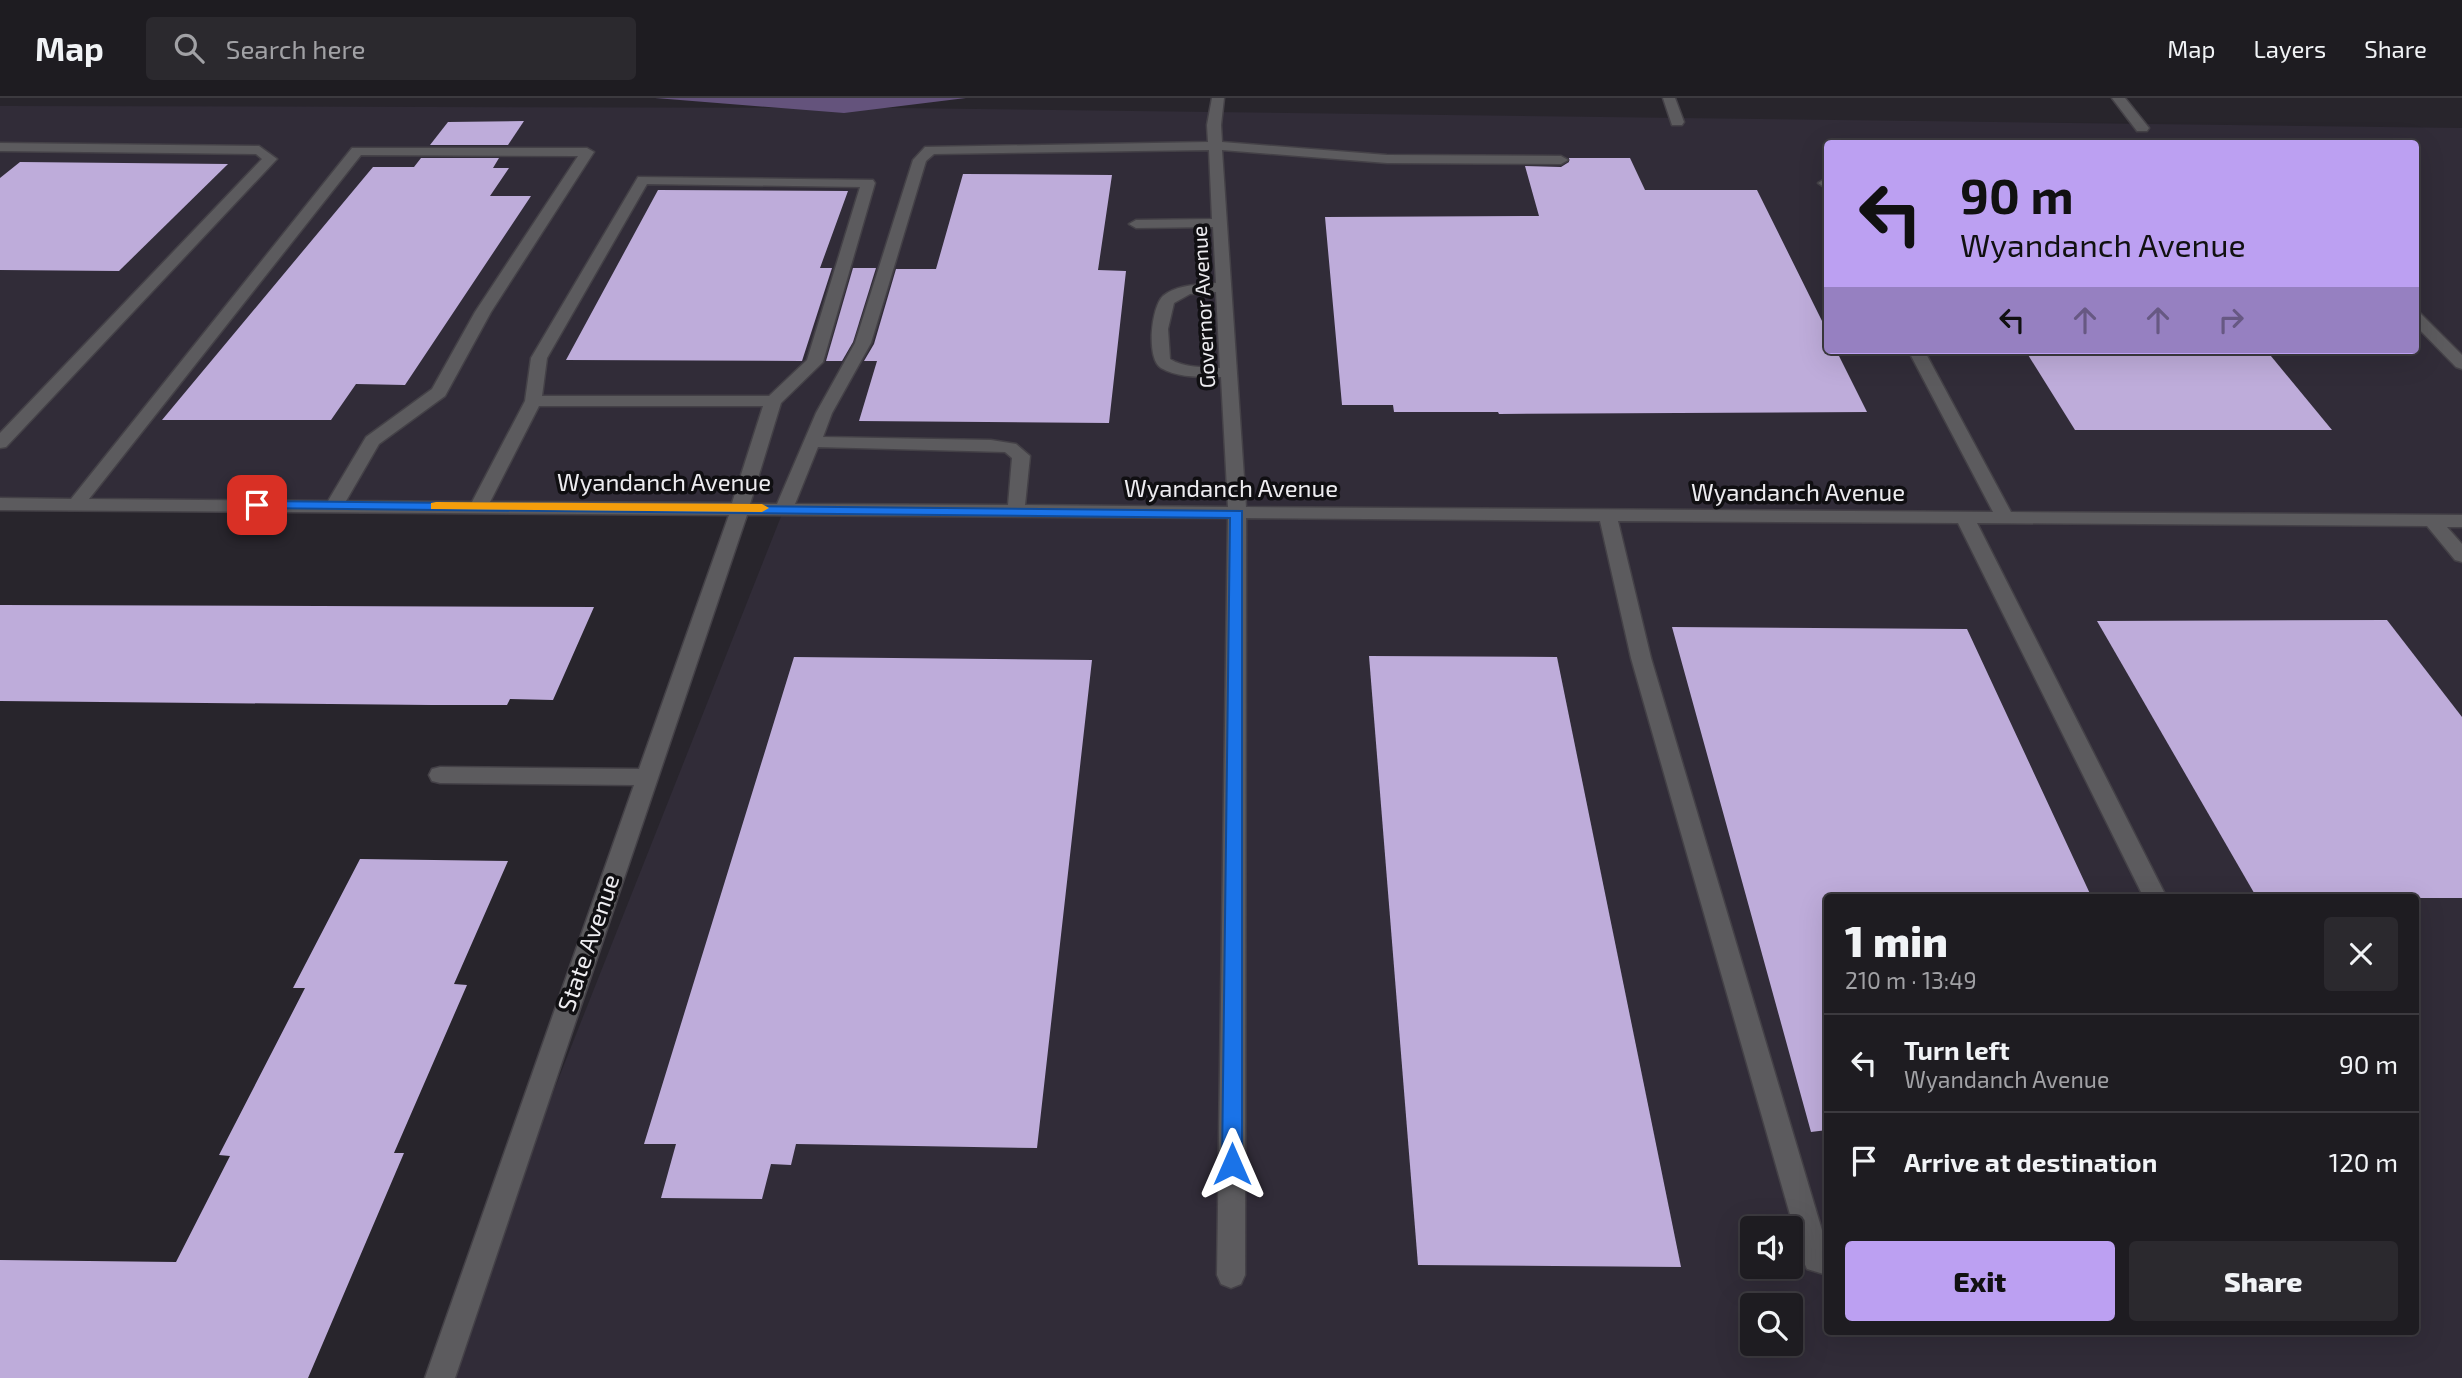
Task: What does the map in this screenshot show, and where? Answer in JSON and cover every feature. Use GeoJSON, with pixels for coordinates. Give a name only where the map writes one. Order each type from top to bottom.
{"type":"FeatureCollection","features":[{"type":"Feature","properties":{"kind":"street","name":"Governor Avenue"},"geometry":{"type":"LineString","coordinates":[[1218,98],[1214,125],[1237,514],[1231,1275]]}},
{"type":"Feature","properties":{"kind":"street"},"geometry":{"type":"LineString","coordinates":[[1669,98],[1677,122]]}},
{"type":"Feature","properties":{"kind":"street"},"geometry":{"type":"LineString","coordinates":[[2118,98],[2142,128]]}},
{"type":"Feature","properties":{"kind":"street"},"geometry":{"type":"LineString","coordinates":[[784,508],[824,413],[863,343],[920,160],[926,152],[939,148],[1216,146],[1272,148],[1387,159],[1561,160]]}},
{"type":"Feature","properties":{"kind":"street"},"geometry":{"type":"LineString","coordinates":[[0,147],[259,150],[270,159],[0,443]]}},
{"type":"Feature","properties":{"kind":"street"},"geometry":{"type":"LineString","coordinates":[[76,504],[357,151],[587,152],[484,312],[439,392],[372,441],[334,506]]}},
{"type":"Feature","properties":{"kind":"street"},"geometry":{"type":"LineString","coordinates":[[479,506],[533,401],[539,358],[643,180],[867,183],[815,362],[773,401],[533,401]]}},
{"type":"Feature","properties":{"kind":"street"},"geometry":{"type":"LineString","coordinates":[[1136,224],[1220,223]]}},
{"type":"Feature","properties":{"kind":"street"},"geometry":{"type":"LineString","coordinates":[[1224,287],[1187,290],[1168,300],[1163,314],[1160,348],[1162,360],[1174,369],[1229,373]]}},
{"type":"Feature","properties":{"kind":"street"},"geometry":{"type":"LineString","coordinates":[[2419,320],[2462,364]]}},
{"type":"Feature","properties":{"kind":"street"},"geometry":{"type":"LineString","coordinates":[[1918,354],[2006,519]]}},
{"type":"Feature","properties":{"kind":"street","name":"State Avenue"},"geometry":{"type":"LineString","coordinates":[[440,1378],[740,508],[773,401]]}},
{"type":"Feature","properties":{"kind":"street"},"geometry":{"type":"LineString","coordinates":[[812,442],[991,445],[1010,448],[1021,456],[1016,512]]}},
{"type":"Feature","properties":{"kind":"street","name":"Wyandanch Avenue"},"geometry":{"type":"LineString","coordinates":[[0,504],[2462,521]]}},
{"type":"Feature","properties":{"kind":"street"},"geometry":{"type":"LineString","coordinates":[[1608,516],[1641,658],[1817,1260],[1824,1261]]}},
{"type":"Feature","properties":{"kind":"street"},"geometry":{"type":"LineString","coordinates":[[1965,518],[2154,894]]}},
{"type":"Feature","properties":{"kind":"street"},"geometry":{"type":"LineString","coordinates":[[2431,520],[2462,556]]}},
{"type":"Feature","properties":{"kind":"street"},"geometry":{"type":"LineString","coordinates":[[440,775],[646,777]]}},
{"type":"Feature","properties":{"kind":"shaded area"},"geometry":{"type":"Polygon","coordinates":[[[655,98],[966,98],[844,113],[655,98]]]}},
{"type":"Feature","properties":{"kind":"shaded area"},"geometry":{"type":"Polygon","coordinates":[[[0,106],[897,108],[2462,128],[2462,1378],[440,1378],[784,509],[0,504],[0,106]]]}},
{"type":"Feature","properties":{"kind":"building"},"geometry":{"type":"Polygon","coordinates":[[[524,121],[508,145],[430,145],[448,122],[524,121]]]}},
{"type":"Feature","properties":{"kind":"building"},"geometry":{"type":"Polygon","coordinates":[[[421,158],[499,158],[493,168],[509,168],[490,196],[531,196],[405,385],[356,384],[331,420],[162,420],[373,167],[414,167],[421,158]]]}},
{"type":"Feature","properties":{"kind":"building"},"geometry":{"type":"Polygon","coordinates":[[[1569,158],[1630,158],[1645,190],[1757,190],[1824,325],[1824,354],[1838,354],[1867,412],[1499,414],[1394,412],[1393,405],[1342,405],[1325,217],[1539,216],[1525,166],[1561,167],[1569,162],[1569,158]]]}},
{"type":"Feature","properties":{"kind":"building"},"geometry":{"type":"Polygon","coordinates":[[[20,162],[228,164],[119,271],[0,270],[0,178],[20,162]]]}},
{"type":"Feature","properties":{"kind":"building"},"geometry":{"type":"Polygon","coordinates":[[[963,174],[1112,175],[1098,270],[1126,271],[1109,423],[859,421],[877,361],[864,361],[874,344],[896,269],[936,269],[963,174]]]}},
{"type":"Feature","properties":{"kind":"building"},"geometry":{"type":"Polygon","coordinates":[[[658,190],[848,191],[820,268],[832,268],[802,361],[566,360],[658,190]]]}},
{"type":"Feature","properties":{"kind":"building"},"geometry":{"type":"Polygon","coordinates":[[[853,268],[876,268],[853,342],[842,361],[826,361],[853,268]]]}},
{"type":"Feature","properties":{"kind":"building"},"geometry":{"type":"Polygon","coordinates":[[[2028,354],[2269,354],[2332,430],[2075,430],[2028,354]]]}},
{"type":"Feature","properties":{"kind":"building"},"geometry":{"type":"Polygon","coordinates":[[[0,605],[594,607],[553,700],[510,699],[507,705],[431,705],[0,701],[0,605]]]}},
{"type":"Feature","properties":{"kind":"building"},"geometry":{"type":"Polygon","coordinates":[[[2387,620],[2462,717],[2462,898],[2419,898],[2419,894],[2255,894],[2097,621],[2387,620]]]}},
{"type":"Feature","properties":{"kind":"building"},"geometry":{"type":"Polygon","coordinates":[[[1672,627],[1967,629],[2090,894],[1824,894],[1824,1130],[1811,1132],[1672,627]]]}},
{"type":"Feature","properties":{"kind":"building"},"geometry":{"type":"Polygon","coordinates":[[[1369,656],[1557,657],[1681,1267],[1418,1265],[1369,656]]]}},
{"type":"Feature","properties":{"kind":"building"},"geometry":{"type":"Polygon","coordinates":[[[794,657],[1092,660],[1037,1148],[796,1144],[791,1165],[771,1164],[762,1199],[661,1198],[676,1144],[644,1144],[794,657]]]}},
{"type":"Feature","properties":{"kind":"building"},"geometry":{"type":"Polygon","coordinates":[[[360,859],[508,861],[454,984],[467,985],[394,1153],[404,1153],[308,1378],[0,1378],[0,1260],[176,1262],[230,1156],[219,1155],[305,988],[293,988],[360,859]]]}},
{"type":"Feature","properties":{"kind":"slow traffic"},"geometry":{"type":"LineString","coordinates":[[436,506],[762,508]]}},
{"type":"Feature","properties":{"kind":"route"},"geometry":{"type":"LineString","coordinates":[[257,505],[1237,514],[1232,1164]]}}]}
